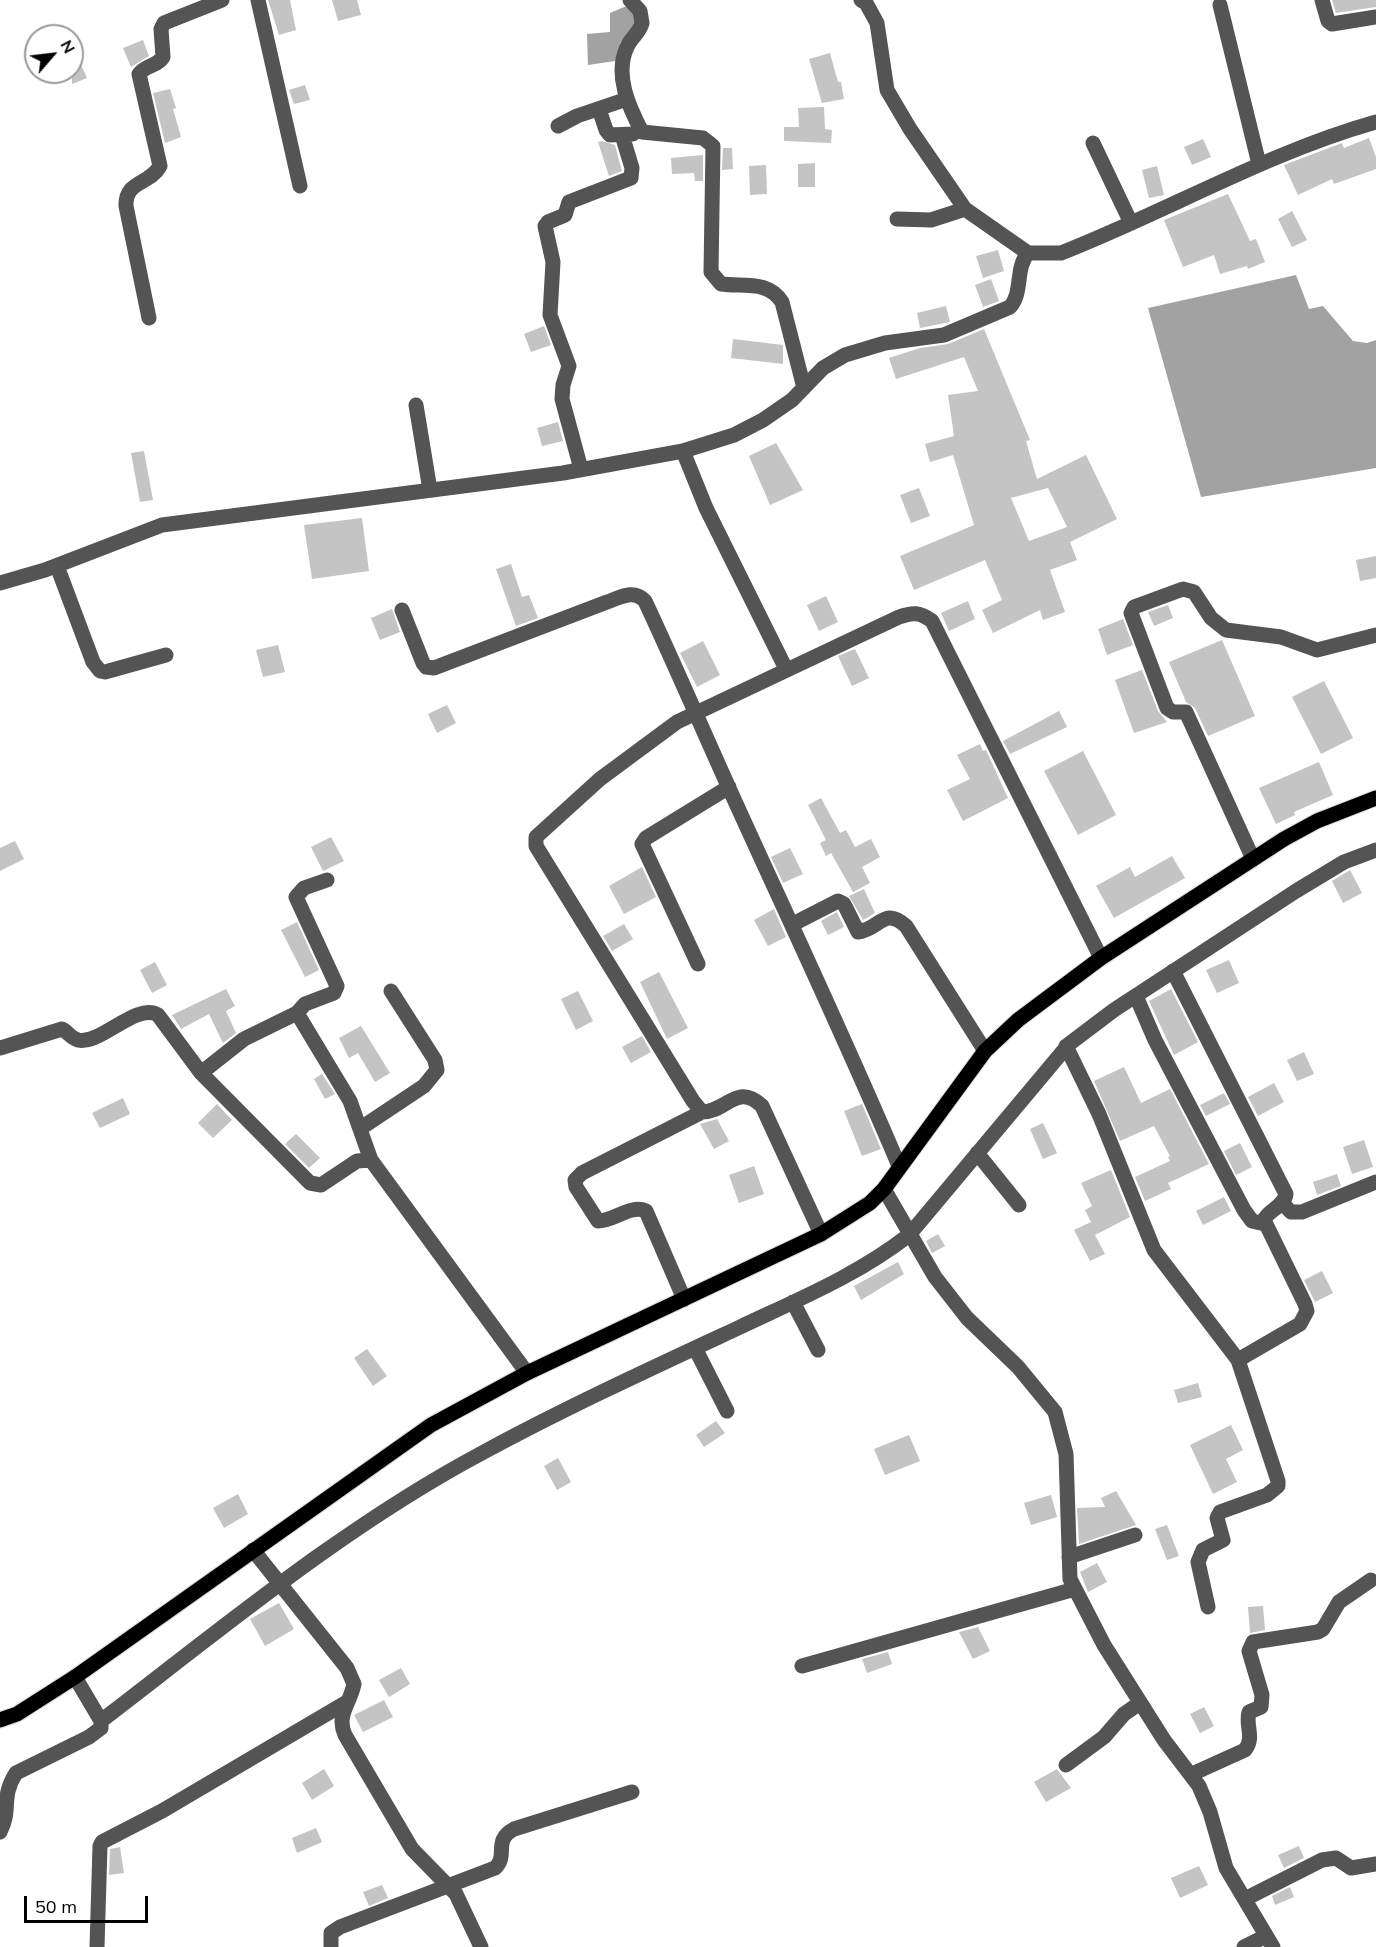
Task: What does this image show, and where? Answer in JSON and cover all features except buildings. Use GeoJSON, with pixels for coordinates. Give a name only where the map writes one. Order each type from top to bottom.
{"type":"FeatureCollection","features":[{"type":"Feature","properties":{"kind":"main road"},"geometry":{"type":"LineString","coordinates":[[0,1719],[17,1714],[75,1677],[431,1425],[527,1373],[821,1234],[870,1203],[884,1189],[985,1051],[1018,1020],[1101,958],[1253,858],[1317,821],[1376,798]]}},
{"type":"Feature","properties":{"kind":"street"},"geometry":{"type":"LineString","coordinates":[[149,318],[125,197],[130,188],[156,173],[160,166],[140,74],[144,68],[161,61],[163,57],[160,29],[164,23],[222,0]]}},
{"type":"Feature","properties":{"kind":"street"},"geometry":{"type":"LineString","coordinates":[[258,0],[300,186]]}},
{"type":"Feature","properties":{"kind":"street"},"geometry":{"type":"LineString","coordinates":[[630,0],[640,11],[642,23],[626,50],[623,74],[627,99],[642,132]]}},
{"type":"Feature","properties":{"kind":"street"},"geometry":{"type":"LineString","coordinates":[[861,0],[866,3],[877,23],[888,90],[895,106],[965,209],[1028,253],[1060,253],[1131,224],[1328,135],[1376,122]]}},
{"type":"Feature","properties":{"kind":"street"},"geometry":{"type":"LineString","coordinates":[[1322,0],[1328,21],[1332,24],[1376,17]]}},
{"type":"Feature","properties":{"kind":"street"},"geometry":{"type":"LineString","coordinates":[[1220,5],[1260,164]]}},
{"type":"Feature","properties":{"kind":"street"},"geometry":{"type":"LineString","coordinates":[[558,126],[627,99]]}},
{"type":"Feature","properties":{"kind":"street"},"geometry":{"type":"LineString","coordinates":[[600,108],[608,133],[622,135],[642,132],[703,138],[713,146],[711,227],[714,278],[721,284],[767,287],[777,293],[782,302],[804,388]]}},
{"type":"Feature","properties":{"kind":"street"},"geometry":{"type":"LineString","coordinates":[[581,469],[562,399],[563,385],[569,366],[550,315],[553,262],[545,226],[548,222],[565,215],[569,202],[631,178],[632,168],[622,135]]}},
{"type":"Feature","properties":{"kind":"street"},"geometry":{"type":"LineString","coordinates":[[1093,143],[1131,224]]}},
{"type":"Feature","properties":{"kind":"street"},"geometry":{"type":"LineString","coordinates":[[897,219],[932,220],[965,209]]}},
{"type":"Feature","properties":{"kind":"street"},"geometry":{"type":"LineString","coordinates":[[0,584],[57,566],[162,525],[581,469],[683,451],[734,435],[763,420],[804,388],[823,368],[845,355],[885,344],[944,334],[1010,307],[1016,298],[1023,259],[1028,253]]}},
{"type":"Feature","properties":{"kind":"street"},"geometry":{"type":"LineString","coordinates":[[416,405],[429,490]]}},
{"type":"Feature","properties":{"kind":"street"},"geometry":{"type":"LineString","coordinates":[[683,451],[706,508],[786,669]]}},
{"type":"Feature","properties":{"kind":"street"},"geometry":{"type":"LineString","coordinates":[[57,566],[93,662],[100,671],[165,655]]}},
{"type":"Feature","properties":{"kind":"street"},"geometry":{"type":"LineString","coordinates":[[1253,858],[1186,712],[1173,712],[1167,708],[1131,613],[1134,607],[1183,589],[1194,592],[1211,618],[1226,630],[1281,637],[1317,650],[1376,635]]}},
{"type":"Feature","properties":{"kind":"street"},"geometry":{"type":"LineString","coordinates":[[402,610],[423,663],[426,667],[434,668],[607,602],[633,593],[640,595],[645,601],[697,712],[899,1166]]}},
{"type":"Feature","properties":{"kind":"street"},"geometry":{"type":"LineString","coordinates":[[702,1112],[686,1091],[536,846],[535,840],[600,779],[656,736],[697,712],[910,613],[922,614],[932,621],[1101,958]]}},
{"type":"Feature","properties":{"kind":"street"},"geometry":{"type":"LineString","coordinates":[[698,964],[642,844],[646,838],[729,787]]}},
{"type":"Feature","properties":{"kind":"street"},"geometry":{"type":"LineString","coordinates":[[97,1715],[275,1577],[411,1492],[482,1452],[793,1302],[874,1260],[908,1231],[977,1153],[1066,1046],[1173,971],[1321,875],[1344,862],[1376,850]]}},
{"type":"Feature","properties":{"kind":"street"},"geometry":{"type":"LineString","coordinates":[[201,1072],[244,1039],[297,1013],[305,1004],[334,993],[337,986],[296,897],[304,888],[327,880]]}},
{"type":"Feature","properties":{"kind":"street"},"geometry":{"type":"LineString","coordinates":[[793,924],[838,901],[844,904],[858,932],[886,918],[899,920],[906,926],[985,1051]]}},
{"type":"Feature","properties":{"kind":"street"},"geometry":{"type":"LineString","coordinates":[[1173,971],[1283,1184],[1286,1194],[1282,1203],[1267,1213],[1265,1224],[1308,1311],[1300,1324],[1238,1360]]}},
{"type":"Feature","properties":{"kind":"street"},"geometry":{"type":"LineString","coordinates":[[361,1128],[424,1086],[438,1070],[435,1060],[391,991]]}},
{"type":"Feature","properties":{"kind":"street"},"geometry":{"type":"LineString","coordinates":[[1136,996],[1155,1040],[1244,1210],[1252,1221],[1265,1224]]}},
{"type":"Feature","properties":{"kind":"street"},"geometry":{"type":"LineString","coordinates":[[0,1048],[62,1029],[72,1037],[84,1040],[148,1011],[163,1019],[201,1072],[310,1183],[321,1185],[357,1161],[370,1160]]}},
{"type":"Feature","properties":{"kind":"street"},"geometry":{"type":"LineString","coordinates":[[297,1013],[350,1101],[370,1160],[527,1373]]}},
{"type":"Feature","properties":{"kind":"street"},"geometry":{"type":"LineString","coordinates":[[1066,1046],[1099,1114],[1154,1250],[1238,1360],[1278,1481],[1278,1486],[1267,1495],[1220,1512],[1217,1518],[1223,1540],[1203,1550],[1198,1562],[1208,1607]]}},
{"type":"Feature","properties":{"kind":"street"},"geometry":{"type":"LineString","coordinates":[[684,1299],[646,1211],[636,1209],[605,1221],[598,1221],[576,1187],[575,1180],[582,1173],[702,1112],[709,1112],[740,1096],[748,1096],[762,1106],[821,1234]]}},
{"type":"Feature","properties":{"kind":"street"},"geometry":{"type":"LineString","coordinates":[[977,1153],[1019,1205]]}},
{"type":"Feature","properties":{"kind":"street"},"geometry":{"type":"LineString","coordinates":[[1282,1203],[1291,1212],[1302,1212],[1376,1182]]}},
{"type":"Feature","properties":{"kind":"street"},"geometry":{"type":"LineString","coordinates":[[884,1189],[935,1277],[967,1318],[1018,1367],[1055,1412],[1066,1454],[1071,1578],[1104,1646],[1164,1740],[1192,1774],[1210,1812],[1226,1868],[1269,1941],[1244,1947]]}},
{"type":"Feature","properties":{"kind":"street"},"geometry":{"type":"LineString","coordinates":[[793,1302],[818,1350]]}},
{"type":"Feature","properties":{"kind":"street"},"geometry":{"type":"LineString","coordinates":[[695,1348],[727,1411]]}},
{"type":"Feature","properties":{"kind":"street"},"geometry":{"type":"LineString","coordinates":[[1069,1557],[1135,1535]]}},
{"type":"Feature","properties":{"kind":"street"},"geometry":{"type":"LineString","coordinates":[[253,1550],[347,1668],[354,1684],[340,1716],[340,1725],[412,1849],[456,1894],[481,1947]]}},
{"type":"Feature","properties":{"kind":"street"},"geometry":{"type":"LineString","coordinates":[[1192,1774],[1245,1750],[1249,1745],[1251,1738],[1247,1716],[1249,1712],[1261,1707],[1262,1702],[1249,1651],[1253,1642],[1318,1632],[1323,1629],[1339,1602],[1371,1580]]}},
{"type":"Feature","properties":{"kind":"street"},"geometry":{"type":"LineString","coordinates":[[801,1666],[1075,1589]]}},
{"type":"Feature","properties":{"kind":"street"},"geometry":{"type":"LineString","coordinates":[[0,1832],[3,1823],[2,1794],[9,1779],[16,1773],[96,1733],[101,1728],[87,1695],[75,1677]]}},
{"type":"Feature","properties":{"kind":"street"},"geometry":{"type":"LineString","coordinates":[[97,1947],[100,1846],[102,1842],[162,1811],[347,1702]]}},
{"type":"Feature","properties":{"kind":"street"},"geometry":{"type":"LineString","coordinates":[[1066,1765],[1104,1737],[1124,1714],[1140,1703]]}},
{"type":"Feature","properties":{"kind":"street"},"geometry":{"type":"LineString","coordinates":[[331,1947],[331,1933],[340,1927],[495,1868],[501,1858],[502,1839],[514,1829],[632,1792]]}},
{"type":"Feature","properties":{"kind":"street"},"geometry":{"type":"LineString","coordinates":[[1245,1899],[1322,1860],[1336,1858],[1351,1868],[1376,1864]]}},
{"type":"Feature","properties":{"kind":"shaded area"},"geometry":{"type":"Polygon","coordinates":[[[631,4],[638,24],[620,43],[622,60],[588,65],[587,34],[610,32],[610,13],[631,4]]]}},
{"type":"Feature","properties":{"kind":"shaded area"},"geometry":{"type":"Polygon","coordinates":[[[1296,275],[1309,309],[1323,306],[1353,341],[1367,343],[1376,340],[1376,468],[1201,497],[1148,308],[1296,275]]]}}]}
